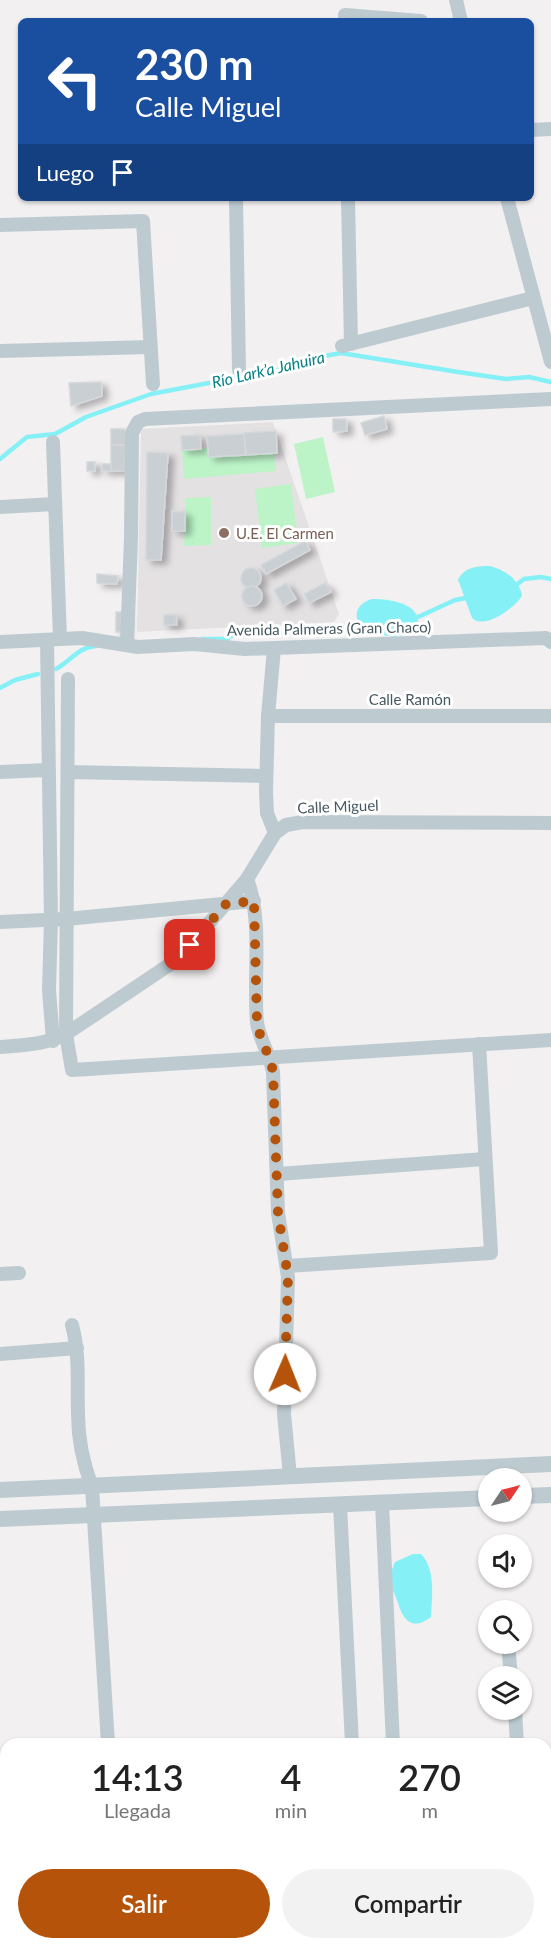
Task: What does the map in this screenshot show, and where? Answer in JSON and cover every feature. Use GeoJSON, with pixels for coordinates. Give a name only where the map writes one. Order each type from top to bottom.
{"type":"FeatureCollection","features":[{"type":"Feature","properties":{"kind":"street"},"geometry":{"type":"LineString","coordinates":[[456,0],[460,18]]}},
{"type":"Feature","properties":{"kind":"street"},"geometry":{"type":"LineString","coordinates":[[345,18],[345,15],[383,18]]}},
{"type":"Feature","properties":{"kind":"street"},"geometry":{"type":"LineString","coordinates":[[534,130],[551,129]]}},
{"type":"Feature","properties":{"kind":"street"},"geometry":{"type":"LineString","coordinates":[[236,201],[239,370]]}},
{"type":"Feature","properties":{"kind":"street"},"geometry":{"type":"LineString","coordinates":[[348,201],[346,345],[533,298]]}},
{"type":"Feature","properties":{"kind":"street"},"geometry":{"type":"LineString","coordinates":[[508,201],[533,298],[547,334],[551,363]]}},
{"type":"Feature","properties":{"kind":"street"},"geometry":{"type":"LineString","coordinates":[[0,225],[143,221],[153,384]]}},
{"type":"Feature","properties":{"kind":"street"},"geometry":{"type":"LineString","coordinates":[[0,351],[150,347]]}},
{"type":"Feature","properties":{"kind":"street"},"geometry":{"type":"LineString","coordinates":[[127,644],[132,433],[138,422],[145,419],[551,399]]}},
{"type":"Feature","properties":{"kind":"street"},"geometry":{"type":"LineString","coordinates":[[52,442],[55,504],[53,639],[47,770],[51,920],[49,990],[53,1041]]}},
{"type":"Feature","properties":{"kind":"street"},"geometry":{"type":"LineString","coordinates":[[0,507],[55,504]]}},
{"type":"Feature","properties":{"kind":"street","name":"Avenida Palmeras (Gran Chaco)"},"geometry":{"type":"LineString","coordinates":[[0,642],[82,638],[157,647],[194,644],[245,649],[546,638],[551,642]]}},
{"type":"Feature","properties":{"kind":"street"},"geometry":{"type":"LineString","coordinates":[[0,1047],[53,1041],[178,959],[247,879],[275,833],[267,813],[266,776],[274,648]]}},
{"type":"Feature","properties":{"kind":"street"},"geometry":{"type":"LineString","coordinates":[[68,679],[66,1034],[72,1070],[551,1040]]}},
{"type":"Feature","properties":{"kind":"street","name":"Calle Ramón"},"geometry":{"type":"LineString","coordinates":[[268,716],[551,716]]}},
{"type":"Feature","properties":{"kind":"street"},"geometry":{"type":"LineString","coordinates":[[0,772],[47,770]]}},
{"type":"Feature","properties":{"kind":"street"},"geometry":{"type":"LineString","coordinates":[[68,772],[266,776]]}},
{"type":"Feature","properties":{"kind":"street","name":"Calle Miguel"},"geometry":{"type":"LineString","coordinates":[[275,833],[286,825],[303,822],[551,823]]}},
{"type":"Feature","properties":{"kind":"street"},"geometry":{"type":"LineString","coordinates":[[247,879],[254,901],[257,1023],[273,1072],[278,1213],[287,1266],[284,1414],[290,1476]]}},
{"type":"Feature","properties":{"kind":"street"},"geometry":{"type":"LineString","coordinates":[[0,922],[66,919],[254,901]]}},
{"type":"Feature","properties":{"kind":"street"},"geometry":{"type":"LineString","coordinates":[[287,1266],[491,1253],[479,1044]]}},
{"type":"Feature","properties":{"kind":"street"},"geometry":{"type":"LineString","coordinates":[[278,1174],[486,1160]]}},
{"type":"Feature","properties":{"kind":"street"},"geometry":{"type":"LineString","coordinates":[[0,1274],[19,1273]]}},
{"type":"Feature","properties":{"kind":"street"},"geometry":{"type":"LineString","coordinates":[[72,1325],[77,1348],[79,1434],[82,1460],[92,1487],[108,1738]]}},
{"type":"Feature","properties":{"kind":"street"},"geometry":{"type":"LineString","coordinates":[[0,1354],[77,1348]]}},
{"type":"Feature","properties":{"kind":"street"},"geometry":{"type":"LineString","coordinates":[[0,1490],[551,1464]]}},
{"type":"Feature","properties":{"kind":"street"},"geometry":{"type":"LineString","coordinates":[[532,1496],[551,1495]]}},
{"type":"Feature","properties":{"kind":"street"},"geometry":{"type":"LineString","coordinates":[[0,1519],[478,1499]]}},
{"type":"Feature","properties":{"kind":"street"},"geometry":{"type":"LineString","coordinates":[[382,1503],[393,1738]]}},
{"type":"Feature","properties":{"kind":"street"},"geometry":{"type":"LineString","coordinates":[[340,1505],[352,1738]]}},
{"type":"Feature","properties":{"kind":"street"},"geometry":{"type":"LineString","coordinates":[[516,1720],[517,1738]]}},
{"type":"Feature","properties":{"kind":"shaded area"},"geometry":{"type":"Polygon","coordinates":[[[273,422],[339,614],[334,622],[137,632],[141,429],[273,422]]]}},
{"type":"Feature","properties":{"kind":"green space"},"geometry":{"type":"Polygon","coordinates":[[[323,437],[335,492],[306,499],[294,444],[323,437]]]}},
{"type":"Feature","properties":{"kind":"green space"},"geometry":{"type":"Polygon","coordinates":[[[208,448],[209,457],[274,453],[276,471],[184,479],[182,450],[208,448]]]}},
{"type":"Feature","properties":{"kind":"green space"},"geometry":{"type":"Polygon","coordinates":[[[291,484],[298,543],[262,548],[255,489],[291,484]]]}},
{"type":"Feature","properties":{"kind":"green space"},"geometry":{"type":"Polygon","coordinates":[[[211,497],[211,545],[184,546],[186,498],[211,497]]]}},
{"type":"Feature","properties":{"kind":"water"},"geometry":{"type":"Polygon","coordinates":[[[490,566],[511,576],[521,590],[522,596],[500,615],[486,621],[479,621],[473,619],[458,580],[467,570],[490,566]]]}},
{"type":"Feature","properties":{"kind":"water"},"geometry":{"type":"Polygon","coordinates":[[[372,599],[396,602],[410,608],[418,619],[418,627],[404,635],[388,636],[373,632],[359,624],[358,608],[372,599]]]}},
{"type":"Feature","properties":{"kind":"water"},"geometry":{"type":"Polygon","coordinates":[[[413,1554],[421,1554],[426,1560],[432,1584],[431,1617],[419,1623],[410,1622],[403,1615],[390,1580],[395,1562],[413,1554]]]}},
{"type":"Feature","properties":{"kind":"building"},"geometry":{"type":"Polygon","coordinates":[[[101,382],[102,396],[71,406],[69,383],[101,382]]]}},
{"type":"Feature","properties":{"kind":"building"},"geometry":{"type":"Polygon","coordinates":[[[384,416],[387,429],[365,435],[361,423],[384,416]]]}},
{"type":"Feature","properties":{"kind":"building"},"geometry":{"type":"Polygon","coordinates":[[[333,419],[346,419],[347,431],[333,432],[333,419]]]}},
{"type":"Feature","properties":{"kind":"building"},"geometry":{"type":"Polygon","coordinates":[[[111,429],[124,429],[126,445],[111,445],[111,429]]]}},
{"type":"Feature","properties":{"kind":"building"},"geometry":{"type":"Polygon","coordinates":[[[276,431],[277,453],[246,455],[244,433],[276,431]]]}},
{"type":"Feature","properties":{"kind":"building"},"geometry":{"type":"Polygon","coordinates":[[[244,434],[246,455],[209,457],[207,436],[244,434]]]}},
{"type":"Feature","properties":{"kind":"building"},"geometry":{"type":"Polygon","coordinates":[[[200,435],[201,449],[182,450],[181,436],[200,435]]]}},
{"type":"Feature","properties":{"kind":"building"},"geometry":{"type":"Polygon","coordinates":[[[111,445],[126,445],[125,471],[111,471],[111,445]]]}},
{"type":"Feature","properties":{"kind":"building"},"geometry":{"type":"Polygon","coordinates":[[[147,452],[168,453],[161,560],[146,560],[147,452]]]}},
{"type":"Feature","properties":{"kind":"building"},"geometry":{"type":"Polygon","coordinates":[[[87,462],[95,462],[95,471],[87,471],[87,462]]]}},
{"type":"Feature","properties":{"kind":"building"},"geometry":{"type":"Polygon","coordinates":[[[102,464],[111,464],[111,471],[102,471],[102,464]]]}},
{"type":"Feature","properties":{"kind":"building"},"geometry":{"type":"Polygon","coordinates":[[[172,511],[185,512],[185,531],[172,531],[172,511]]]}},
{"type":"Feature","properties":{"kind":"building"},"geometry":{"type":"Polygon","coordinates":[[[305,541],[310,550],[266,574],[261,565],[305,541]]]}},
{"type":"Feature","properties":{"kind":"building"},"geometry":{"type":"Polygon","coordinates":[[[251,568],[258,571],[261,578],[258,585],[251,588],[244,585],[241,578],[244,571],[251,568]]]}},
{"type":"Feature","properties":{"kind":"building"},"geometry":{"type":"Polygon","coordinates":[[[97,574],[118,576],[117,584],[97,583],[97,574]]]}},
{"type":"Feature","properties":{"kind":"building"},"geometry":{"type":"Polygon","coordinates":[[[286,583],[296,599],[283,606],[274,590],[286,583]]]}},
{"type":"Feature","properties":{"kind":"building"},"geometry":{"type":"Polygon","coordinates":[[[325,583],[331,592],[309,603],[304,594],[325,583]]]}},
{"type":"Feature","properties":{"kind":"building"},"geometry":{"type":"Polygon","coordinates":[[[252,586],[259,589],[262,596],[259,603],[252,606],[245,603],[242,596],[245,589],[252,586]]]}},
{"type":"Feature","properties":{"kind":"building"},"geometry":{"type":"Polygon","coordinates":[[[116,612],[125,612],[124,632],[116,632],[116,612]]]}},
{"type":"Feature","properties":{"kind":"building"},"geometry":{"type":"Polygon","coordinates":[[[164,615],[176,615],[177,625],[164,625],[164,615]]]}},
{"type":"Feature","properties":{"kind":"waterway","name":"Río Lark’a Jahuira"},"geometry":{"type":"LineString","coordinates":[[0,459],[27,437],[55,434],[86,417],[151,394],[282,369],[314,358],[341,353],[506,379],[529,377],[551,382]]}},
{"type":"Feature","properties":{"kind":"waterway","name":"Río Lark’a Jahuira"},"geometry":{"type":"LineString","coordinates":[[515,586],[524,579],[541,577],[551,579]]}},
{"type":"Feature","properties":{"kind":"waterway","name":"Río Lark’a Jahuira"},"geometry":{"type":"LineString","coordinates":[[412,617],[418,617],[455,600],[472,597]]}},
{"type":"Feature","properties":{"kind":"waterway","name":"Río Lark’a Jahuira"},"geometry":{"type":"LineString","coordinates":[[202,639],[227,639],[231,636],[307,631],[345,632],[363,624]]}},
{"type":"Feature","properties":{"kind":"waterway","name":"Río Lark’a Jahuira"},"geometry":{"type":"LineString","coordinates":[[56,669],[84,649],[96,646]]}},
{"type":"Feature","properties":{"kind":"waterway","name":"Río Lark’a Jahuira"},"geometry":{"type":"LineString","coordinates":[[0,688],[15,680],[38,674]]}},
{"type":"Feature","properties":{"kind":"place","name":"U.E. El Carmen"},"geometry":{"type":"Point","coordinates":[224,533]}},
{"type":"Feature","properties":{"kind":"route"},"geometry":{"type":"LineString","coordinates":[[190,945],[226,904],[254,901],[256,1012],[259,1033],[273,1072],[278,1213],[288,1277],[285,1374]]}}]}
